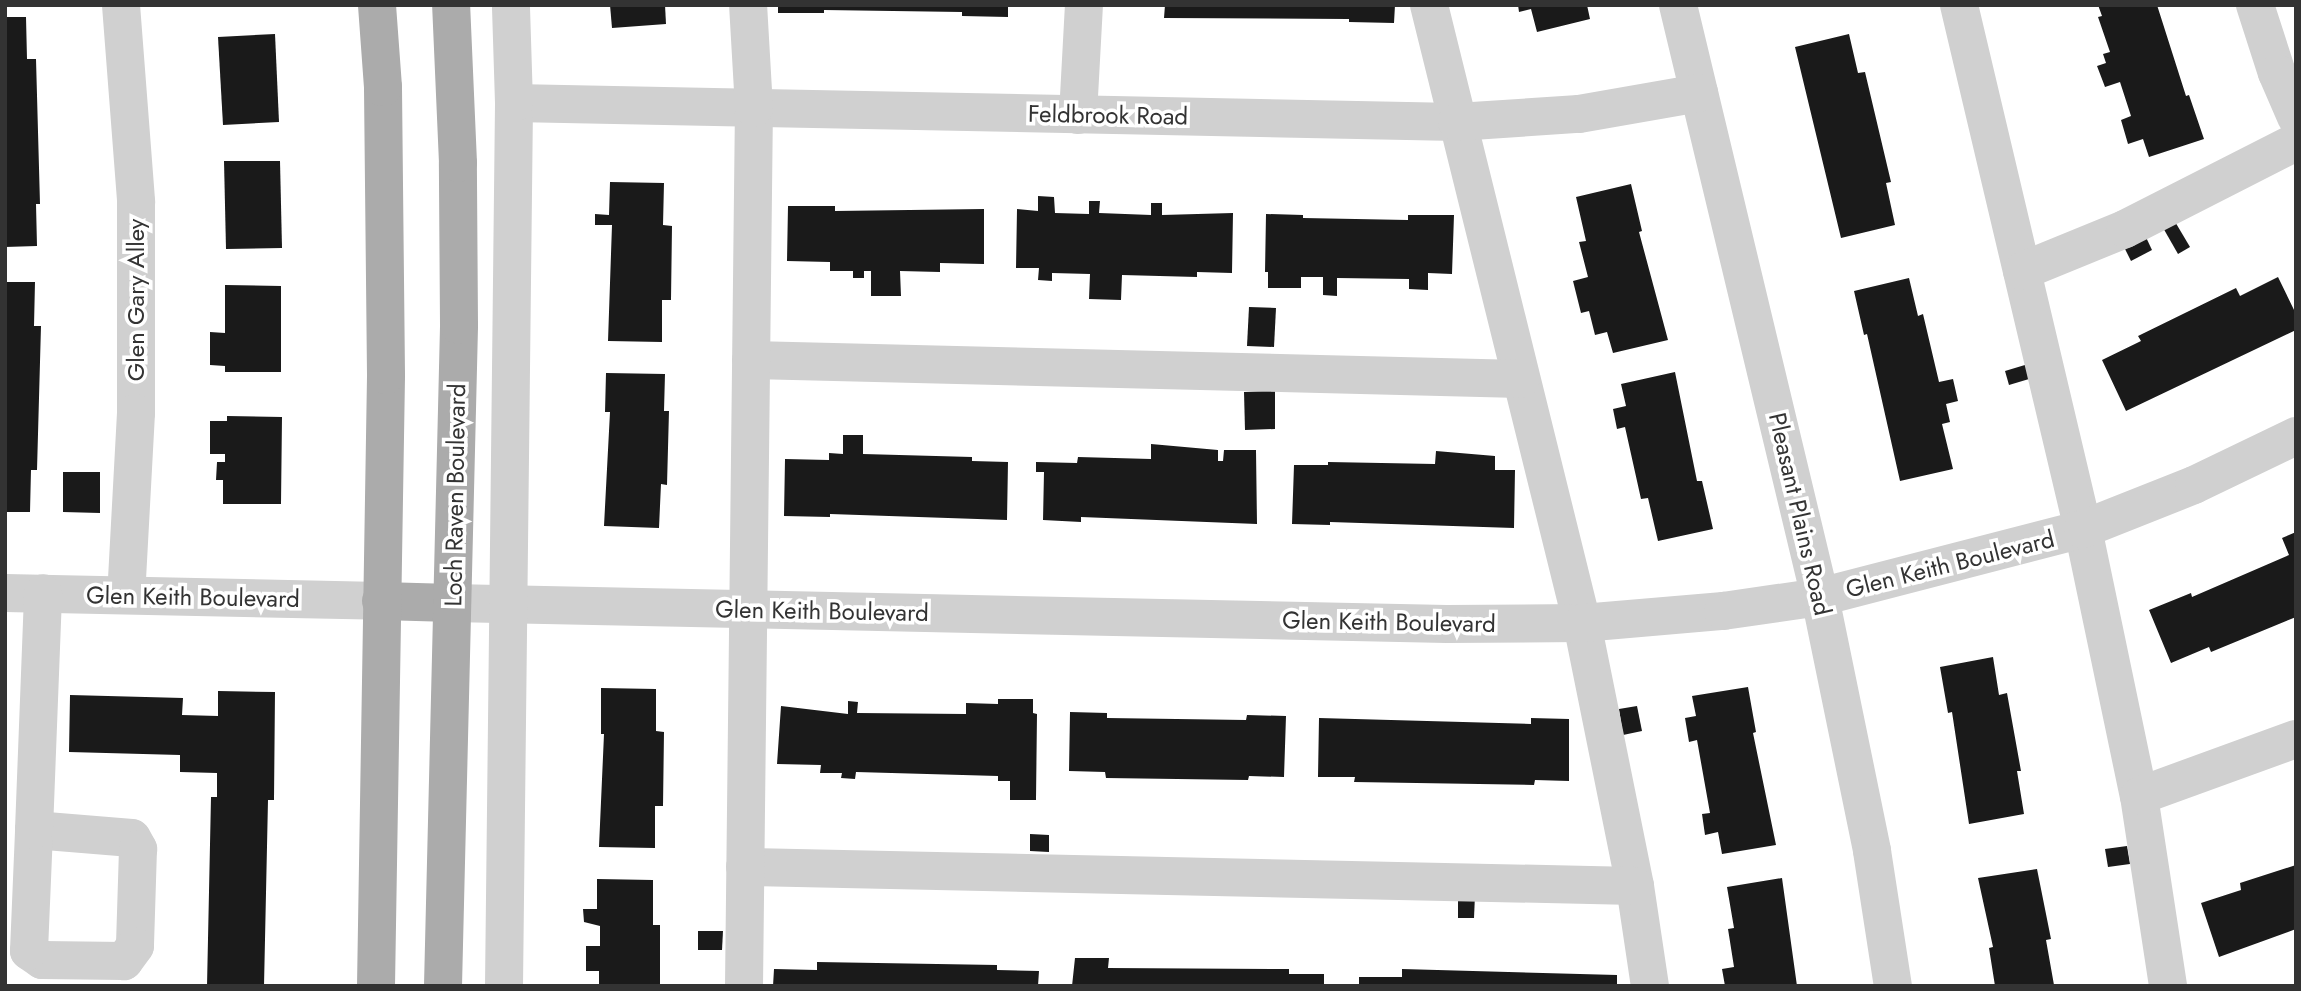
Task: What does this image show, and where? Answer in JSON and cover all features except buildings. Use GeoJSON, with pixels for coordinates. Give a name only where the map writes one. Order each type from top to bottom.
{"type":"FeatureCollection","features":[{"type":"Feature","properties":{"kind":"main road"},"geometry":{"type":"LineString","coordinates":[[376,986],[386,362],[383,100],[377,5]]}},
{"type":"Feature","properties":{"kind":"main road","name":"Loch Raven Boulevard"},"geometry":{"type":"LineString","coordinates":[[443,986],[459,325],[458,163],[451,5]]}},
{"type":"Feature","properties":{"kind":"main road"},"geometry":{"type":"LineString","coordinates":[[381,601],[452,603]]}},
{"type":"Feature","properties":{"kind":"street","name":"Glen Gary Alley"},"geometry":{"type":"LineString","coordinates":[[121,5],[136,215],[136,413],[126,595]]}},
{"type":"Feature","properties":{"kind":"street"},"geometry":{"type":"LineString","coordinates":[[504,986],[514,103],[511,5]]}},
{"type":"Feature","properties":{"kind":"street"},"geometry":{"type":"LineString","coordinates":[[744,986],[754,108],[748,5]]}},
{"type":"Feature","properties":{"kind":"street"},"geometry":{"type":"LineString","coordinates":[[1078,115],[1084,5]]}},
{"type":"Feature","properties":{"kind":"street"},"geometry":{"type":"LineString","coordinates":[[1429,5],[1582,623],[1635,886],[1650,986]]}},
{"type":"Feature","properties":{"kind":"street","name":"Pleasant Plains Road"},"geometry":{"type":"LineString","coordinates":[[1678,5],[1821,597],[1872,851],[1893,986]]}},
{"type":"Feature","properties":{"kind":"street"},"geometry":{"type":"LineString","coordinates":[[1959,5],[2083,529],[2139,796],[2168,986]]}},
{"type":"Feature","properties":{"kind":"street"},"geometry":{"type":"LineString","coordinates":[[2255,5],[2277,73],[2296,117]]}},
{"type":"Feature","properties":{"kind":"street","name":"Feldbrook Road"},"geometry":{"type":"LineString","coordinates":[[514,103],[1457,122],[1579,114],[1699,93]]}},
{"type":"Feature","properties":{"kind":"street"},"geometry":{"type":"LineString","coordinates":[[2022,271],[2125,229],[2296,142]]}},
{"type":"Feature","properties":{"kind":"street"},"geometry":{"type":"LineString","coordinates":[[751,360],[1521,379]]}},
{"type":"Feature","properties":{"kind":"street","name":"Glen Keith Boulevard"},"geometry":{"type":"LineString","coordinates":[[452,603],[1433,624],[1582,623],[1723,611],[1821,597],[2003,552],[2083,529],[2194,485],[2296,436]]}},
{"type":"Feature","properties":{"kind":"street","name":"Glen Keith Boulevard"},"geometry":{"type":"LineString","coordinates":[[5,593],[381,601]]}},
{"type":"Feature","properties":{"kind":"street"},"geometry":{"type":"LineString","coordinates":[[34,830],[43,593]]}},
{"type":"Feature","properties":{"kind":"street"},"geometry":{"type":"LineString","coordinates":[[2139,796],[2296,739]]}},
{"type":"Feature","properties":{"kind":"street"},"geometry":{"type":"LineString","coordinates":[[745,867],[1635,886]]}}]}
